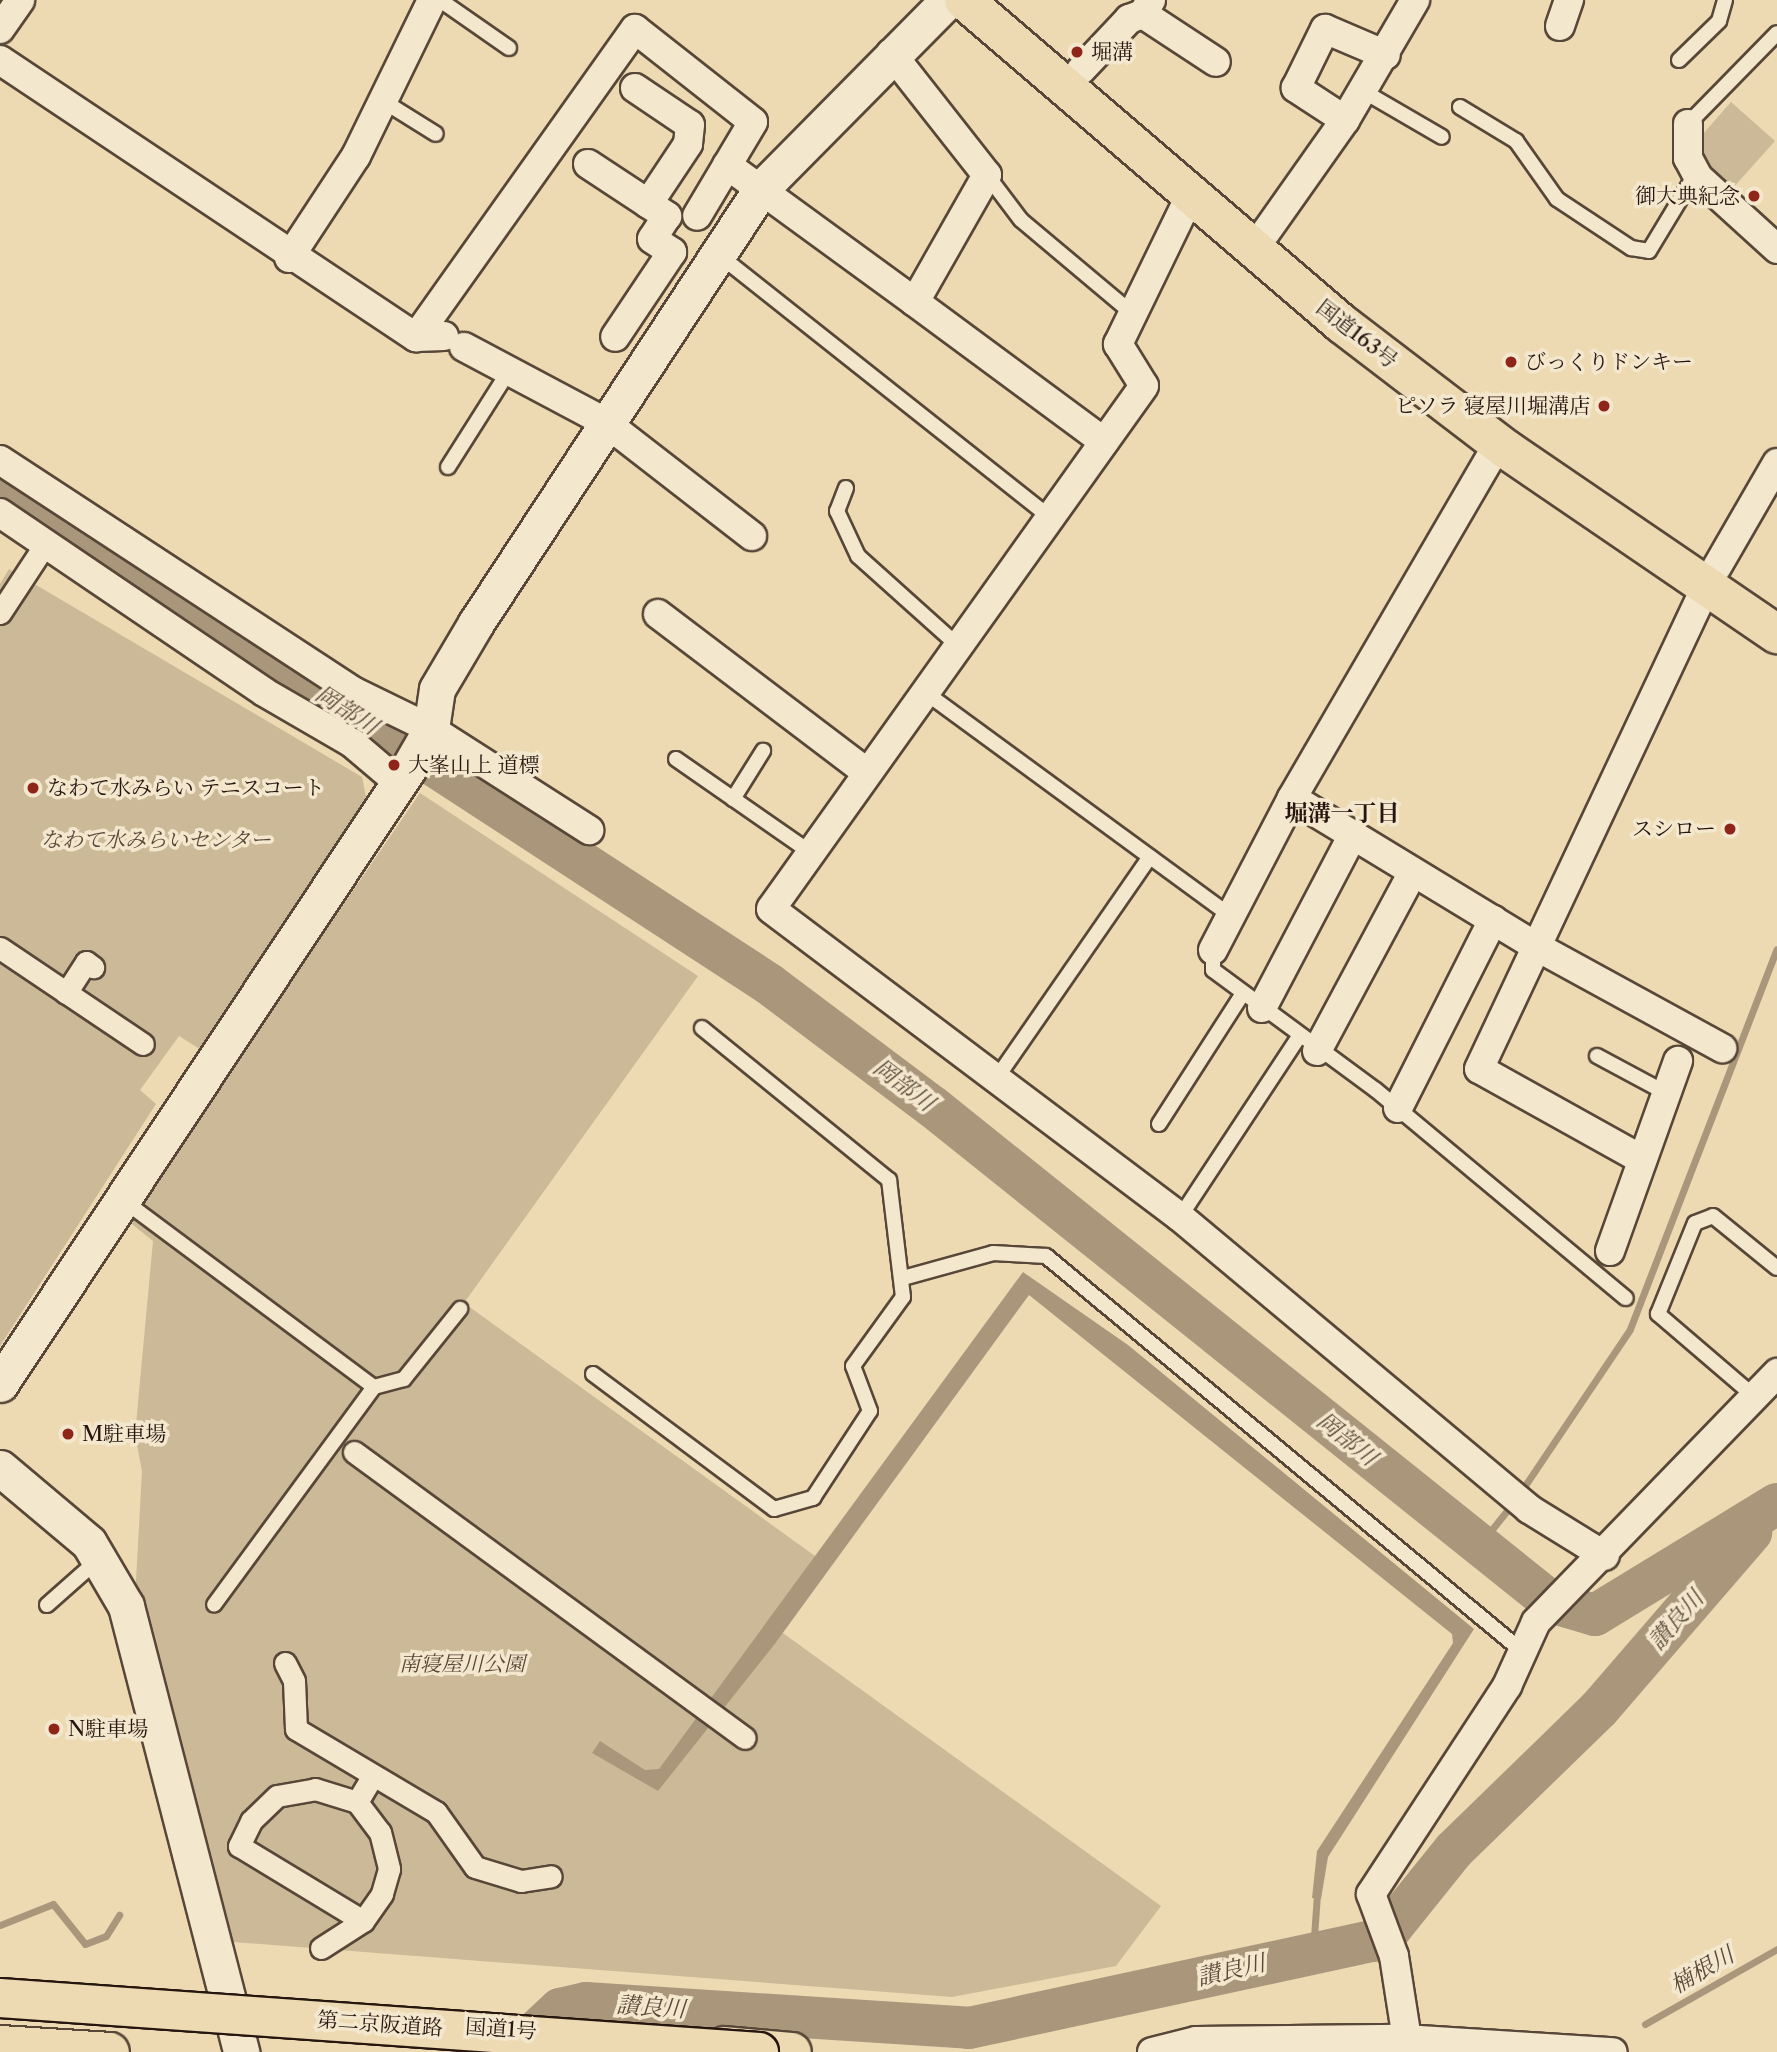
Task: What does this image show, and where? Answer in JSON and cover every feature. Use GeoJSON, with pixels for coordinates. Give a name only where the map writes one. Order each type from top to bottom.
{"type":"FeatureCollection","features":[{"type":"Feature","properties":{"kind":"highway","name":"国道163号"},"geometry":{"type":"LineString","coordinates":[[964,0],[1189,196],[1499,443],[1711,578],[1777,606]]}},
{"type":"Feature","properties":{"kind":"highway","name":"国道163号"},"geometry":{"type":"LineString","coordinates":[[1001,0],[1266,232],[1518,434],[1711,578],[1777,634]]}},
{"type":"Feature","properties":{"kind":"highway","name":"国道1号"},"geometry":{"type":"LineString","coordinates":[[0,1996],[228,2009],[792,2052]]}},
{"type":"Feature","properties":{"kind":"highway","name":"第二京阪道路"},"geometry":{"type":"LineString","coordinates":[[0,1996],[760,2052]]}},
{"type":"Feature","properties":{"kind":"highway"},"geometry":{"type":"LineString","coordinates":[[0,2047],[62,2052]]}},
{"type":"Feature","properties":{"kind":"highway"},"geometry":{"type":"LineString","coordinates":[[0,2047],[110,2052]]}},
{"type":"Feature","properties":{"kind":"street"},"geometry":{"type":"LineString","coordinates":[[0,29],[20,0]]}},
{"type":"Feature","properties":{"kind":"street"},"geometry":{"type":"LineString","coordinates":[[289,258],[356,156],[432,0]]}},
{"type":"Feature","properties":{"kind":"street"},"geometry":{"type":"LineString","coordinates":[[0,1384],[403,776],[428,735],[437,690],[605,422],[761,189],[891,52],[948,0]]}},
{"type":"Feature","properties":{"kind":"street"},"geometry":{"type":"LineString","coordinates":[[1266,232],[1345,120],[1386,55],[1415,0]]}},
{"type":"Feature","properties":{"kind":"street"},"geometry":{"type":"LineString","coordinates":[[1081,70],[1129,19],[1147,7],[1216,62]]}},
{"type":"Feature","properties":{"kind":"street"},"geometry":{"type":"LineString","coordinates":[[416,337],[635,29],[753,122],[697,216]]}},
{"type":"Feature","properties":{"kind":"street"},"geometry":{"type":"LineString","coordinates":[[1345,120],[1296,88],[1325,29],[1386,55]]}},
{"type":"Feature","properties":{"kind":"street"},"geometry":{"type":"LineString","coordinates":[[891,52],[987,175],[915,302]]}},
{"type":"Feature","properties":{"kind":"street"},"geometry":{"type":"LineString","coordinates":[[0,60],[289,258],[416,337],[454,342],[605,422],[752,536]]}},
{"type":"Feature","properties":{"kind":"street"},"geometry":{"type":"LineString","coordinates":[[635,88],[690,125],[688,144],[648,204]]}},
{"type":"Feature","properties":{"kind":"street"},"geometry":{"type":"LineString","coordinates":[[1688,124],[1688,158],[1696,173],[1777,249]]}},
{"type":"Feature","properties":{"kind":"street"},"geometry":{"type":"LineString","coordinates":[[588,164],[667,216],[652,239],[672,252],[711,263]]}},
{"type":"Feature","properties":{"kind":"street"},"geometry":{"type":"LineString","coordinates":[[727,165],[1104,442]]}},
{"type":"Feature","properties":{"kind":"street"},"geometry":{"type":"LineString","coordinates":[[1189,196],[1118,344],[1144,386],[1047,515],[922,690],[771,909],[1180,1217],[1529,1509],[1605,1556]]}},
{"type":"Feature","properties":{"kind":"street"},"geometry":{"type":"LineString","coordinates":[[615,337],[672,252]]}},
{"type":"Feature","properties":{"kind":"street"},"geometry":{"type":"LineString","coordinates":[[1213,950],[1292,798],[1499,443]]}},
{"type":"Feature","properties":{"kind":"street"},"geometry":{"type":"LineString","coordinates":[[0,460],[355,692],[589,830]]}},
{"type":"Feature","properties":{"kind":"street"},"geometry":{"type":"LineString","coordinates":[[1640,1159],[1479,1069],[1539,948],[1711,578],[1777,463]]}},
{"type":"Feature","properties":{"kind":"street"},"geometry":{"type":"LineString","coordinates":[[0,513],[264,692],[403,776]]}},
{"type":"Feature","properties":{"kind":"street"},"geometry":{"type":"LineString","coordinates":[[0,613],[46,543]]}},
{"type":"Feature","properties":{"kind":"street"},"geometry":{"type":"LineString","coordinates":[[658,614],[865,771]]}},
{"type":"Feature","properties":{"kind":"street"},"geometry":{"type":"LineString","coordinates":[[1292,798],[1539,948],[1722,1048]]}},
{"type":"Feature","properties":{"kind":"street"},"geometry":{"type":"LineString","coordinates":[[1253,1000],[1353,835]]}},
{"type":"Feature","properties":{"kind":"street"},"geometry":{"type":"LineString","coordinates":[[1308,1044],[1413,872]]}},
{"type":"Feature","properties":{"kind":"street"},"geometry":{"type":"LineString","coordinates":[[1398,1108],[1493,920]]}},
{"type":"Feature","properties":{"kind":"street"},"geometry":{"type":"LineString","coordinates":[[0,948],[142,1044]]}},
{"type":"Feature","properties":{"kind":"street"},"geometry":{"type":"LineString","coordinates":[[66,993],[86,962],[93,967]]}},
{"type":"Feature","properties":{"kind":"street"},"geometry":{"type":"LineString","coordinates":[[1610,1251],[1640,1159],[1678,1061]]}},
{"type":"Feature","properties":{"kind":"street"},"geometry":{"type":"LineString","coordinates":[[1406,2045],[1391,1948],[1371,1894],[1523,1652],[1544,1614],[1605,1556],[1777,1373]]}},
{"type":"Feature","properties":{"kind":"street"},"geometry":{"type":"LineString","coordinates":[[346,1446],[746,1738]]}},
{"type":"Feature","properties":{"kind":"street"},"geometry":{"type":"LineString","coordinates":[[0,1468],[56,1511],[100,1558],[126,1606],[241,2052]]}},
{"type":"Feature","properties":{"kind":"street"},"geometry":{"type":"LineString","coordinates":[[285,1663],[294,1681],[296,1729],[436,1812],[475,1867],[521,1881],[551,1876]]}},
{"type":"Feature","properties":{"kind":"street"},"geometry":{"type":"LineString","coordinates":[[357,1802],[373,1775]]}},
{"type":"Feature","properties":{"kind":"street"},"geometry":{"type":"LineString","coordinates":[[321,1948],[353,1941],[382,1894],[389,1869],[376,1823],[357,1802],[315,1789],[277,1796],[251,1821],[239,1846],[363,1921]]}},
{"type":"Feature","properties":{"kind":"street"},"geometry":{"type":"LineString","coordinates":[[1152,2052],[1196,2041],[1613,2052]]}},
{"type":"Feature","properties":{"kind":"lane"},"geometry":{"type":"LineString","coordinates":[[440,0],[509,48]]}},
{"type":"Feature","properties":{"kind":"lane"},"geometry":{"type":"LineString","coordinates":[[1679,60],[1719,21],[1725,0]]}},
{"type":"Feature","properties":{"kind":"lane"},"geometry":{"type":"LineString","coordinates":[[1688,124],[1777,33]]}},
{"type":"Feature","properties":{"kind":"lane"},"geometry":{"type":"LineString","coordinates":[[1363,91],[1442,137]]}},
{"type":"Feature","properties":{"kind":"lane"},"geometry":{"type":"LineString","coordinates":[[383,101],[436,134]]}},
{"type":"Feature","properties":{"kind":"lane"},"geometry":{"type":"LineString","coordinates":[[1460,107],[1517,141],[1557,199],[1631,248],[1649,251],[1696,173]]}},
{"type":"Feature","properties":{"kind":"lane"},"geometry":{"type":"LineString","coordinates":[[987,175],[1021,220],[1133,314]]}},
{"type":"Feature","properties":{"kind":"lane"},"geometry":{"type":"LineString","coordinates":[[711,263],[1047,515]]}},
{"type":"Feature","properties":{"kind":"lane"},"geometry":{"type":"LineString","coordinates":[[448,467],[509,371]]}},
{"type":"Feature","properties":{"kind":"lane"},"geometry":{"type":"LineString","coordinates":[[846,488],[837,511],[859,556],[956,644]]}},
{"type":"Feature","properties":{"kind":"lane"},"geometry":{"type":"LineString","coordinates":[[922,690],[1231,916]]}},
{"type":"Feature","properties":{"kind":"lane"},"geometry":{"type":"LineString","coordinates":[[733,799],[762,751]]}},
{"type":"Feature","properties":{"kind":"lane"},"geometry":{"type":"LineString","coordinates":[[676,759],[810,852]]}},
{"type":"Feature","properties":{"kind":"lane"},"geometry":{"type":"LineString","coordinates":[[996,1079],[1150,857]]}},
{"type":"Feature","properties":{"kind":"lane"},"geometry":{"type":"LineString","coordinates":[[1213,950],[1213,970],[1308,1044],[1398,1108],[1626,1298]]}},
{"type":"Feature","properties":{"kind":"lane"},"geometry":{"type":"LineString","coordinates":[[1159,1124],[1253,1000]]}},
{"type":"Feature","properties":{"kind":"lane"},"geometry":{"type":"LineString","coordinates":[[593,1374],[774,1509],[813,1498],[870,1411],[853,1367],[903,1297],[903,1278],[889,1180],[702,1028]]}},
{"type":"Feature","properties":{"kind":"lane"},"geometry":{"type":"LineString","coordinates":[[1180,1217],[1308,1044]]}},
{"type":"Feature","properties":{"kind":"lane"},"geometry":{"type":"LineString","coordinates":[[1597,1056],[1666,1093]]}},
{"type":"Feature","properties":{"kind":"lane"},"geometry":{"type":"LineString","coordinates":[[122,1199],[374,1387]]}},
{"type":"Feature","properties":{"kind":"lane"},"geometry":{"type":"LineString","coordinates":[[1755,1397],[1658,1314],[1695,1223],[1713,1216],[1777,1268]]}},
{"type":"Feature","properties":{"kind":"lane"},"geometry":{"type":"LineString","coordinates":[[903,1278],[993,1253],[1046,1256],[1523,1652]]}},
{"type":"Feature","properties":{"kind":"lane"},"geometry":{"type":"LineString","coordinates":[[214,1605],[346,1446],[374,1387],[404,1379],[460,1309]]}},
{"type":"Feature","properties":{"kind":"lane"},"geometry":{"type":"LineString","coordinates":[[47,1605],[100,1558]]}},
{"type":"Feature","properties":{"kind":"green space"},"geometry":{"type":"Polygon","coordinates":[[[1731,102],[1775,141],[1732,189],[1700,160],[1695,143],[1731,102]]]}},
{"type":"Feature","properties":{"kind":"green space","name":"なわて水みらいセンター"},"geometry":{"type":"Polygon","coordinates":[[[9,569],[362,777],[366,797],[206,1053],[179,1036],[140,1090],[156,1104],[0,1346],[0,584],[9,569]]]}},
{"type":"Feature","properties":{"kind":"green space","name":"南寝屋川公園"},"geometry":{"type":"Polygon","coordinates":[[[420,793],[698,976],[464,1303],[815,1556],[769,1623],[1161,1906],[1116,1966],[952,1997],[233,1942],[135,1599],[142,1471],[135,1435],[153,1241],[127,1220],[420,793]]]}},
{"type":"Feature","properties":{"kind":"shaded area"},"geometry":{"type":"Polygon","coordinates":[[[1023,1272],[1128,1345],[1474,1629],[1328,1857],[1321,1899],[1312,1898],[1317,1851],[1453,1643],[1452,1634],[1029,1295],[774,1645],[658,1791],[592,1753],[600,1741],[645,1770],[659,1769],[1023,1272]]]}},
{"type":"Feature","properties":{"kind":"waterway","name":"岡部川"},"geometry":{"type":"LineString","coordinates":[[0,483],[769,984],[933,1107],[1551,1602],[1595,1615],[1777,1504]]}},
{"type":"Feature","properties":{"kind":"waterway"},"geometry":{"type":"LineString","coordinates":[[1520,1493],[1630,1329],[1777,949]]}},
{"type":"Feature","properties":{"kind":"waterway"},"geometry":{"type":"LineString","coordinates":[[1481,1543],[1513,1503]]}},
{"type":"Feature","properties":{"kind":"waterway","name":"讃良川"},"geometry":{"type":"LineString","coordinates":[[514,2052],[560,2009],[586,2003],[969,2028],[1373,1941],[1392,1927],[1454,1850],[1599,1709],[1751,1533]]}},
{"type":"Feature","properties":{"kind":"waterway"},"geometry":{"type":"LineString","coordinates":[[1313,1951],[1317,1894]]}},
{"type":"Feature","properties":{"kind":"waterway"},"geometry":{"type":"LineString","coordinates":[[0,1925],[53,1904],[85,1944],[106,1936],[119,1915]]}},
{"type":"Feature","properties":{"kind":"waterway","name":"楠根川"},"geometry":{"type":"LineString","coordinates":[[1645,2024],[1777,1949]]}},
{"type":"Feature","properties":{"kind":"place","name":"堀溝"},"geometry":{"type":"Point","coordinates":[1077,52]}},
{"type":"Feature","properties":{"kind":"place","name":"御大典紀念"},"geometry":{"type":"Point","coordinates":[1754,196]}},
{"type":"Feature","properties":{"kind":"place","name":"びっくりドンキー"},"geometry":{"type":"Point","coordinates":[1511,362]}},
{"type":"Feature","properties":{"kind":"place","name":"ピソラ 寝屋川堀溝店"},"geometry":{"type":"Point","coordinates":[1604,406]}},
{"type":"Feature","properties":{"kind":"place","name":"大峯山上 道標"},"geometry":{"type":"Point","coordinates":[394,765]}},
{"type":"Feature","properties":{"kind":"place","name":"なわて水みらい テニスコート"},"geometry":{"type":"Point","coordinates":[33,788]}},
{"type":"Feature","properties":{"kind":"place","name":"スシロー"},"geometry":{"type":"Point","coordinates":[1730,829]}},
{"type":"Feature","properties":{"kind":"place","name":"M駐車場"},"geometry":{"type":"Point","coordinates":[68,1434]}},
{"type":"Feature","properties":{"kind":"place","name":"N駐車場"},"geometry":{"type":"Point","coordinates":[54,1729]}},
{"type":"Feature","properties":{"kind":"district","name":"堀溝一丁目"},"geometry":{"type":"Point","coordinates":[1342,813]}}]}
